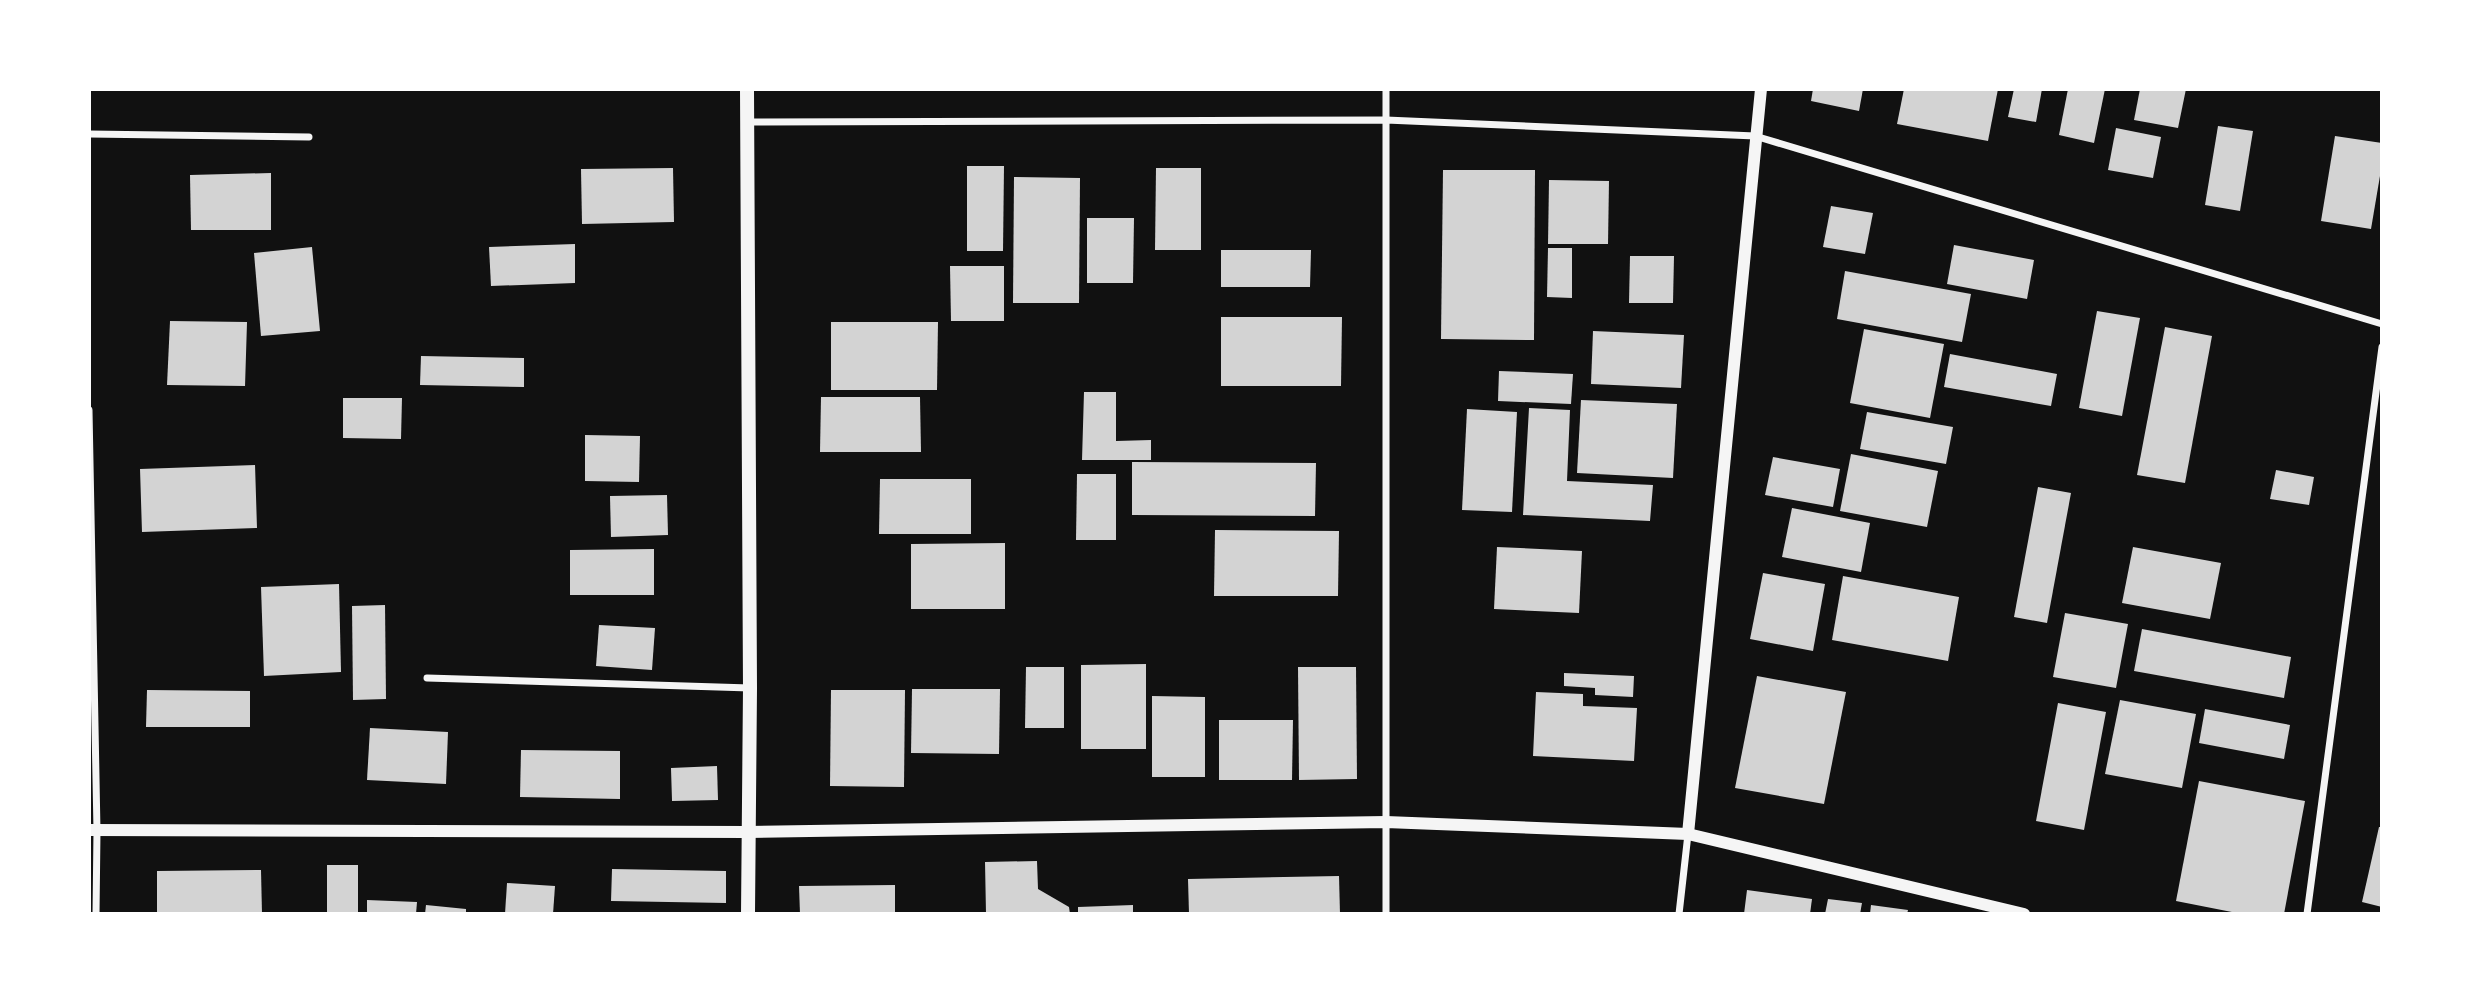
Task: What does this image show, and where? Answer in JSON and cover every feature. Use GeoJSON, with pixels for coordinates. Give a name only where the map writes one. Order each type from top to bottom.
{"type":"FeatureCollection","features":[{"type":"Feature","properties":{"kind":"main road"},"geometry":{"type":"LineString","coordinates":[[747,89],[750,688],[748,914]]}},
{"type":"Feature","properties":{"kind":"street"},"geometry":{"type":"LineString","coordinates":[[1386,89],[1386,914]]}},
{"type":"Feature","properties":{"kind":"street"},"geometry":{"type":"LineString","coordinates":[[1679,914],[1761,89]]}},
{"type":"Feature","properties":{"kind":"street"},"geometry":{"type":"LineString","coordinates":[[746,122],[1386,120],[1755,136],[2382,324]]}},
{"type":"Feature","properties":{"kind":"street"},"geometry":{"type":"LineString","coordinates":[[89,134],[309,137]]}},
{"type":"Feature","properties":{"kind":"street"},"geometry":{"type":"LineString","coordinates":[[2307,914],[2382,347]]}},
{"type":"Feature","properties":{"kind":"street"},"geometry":{"type":"LineString","coordinates":[[89,410],[96,914]]}},
{"type":"Feature","properties":{"kind":"street"},"geometry":{"type":"LineString","coordinates":[[427,678],[750,688]]}},
{"type":"Feature","properties":{"kind":"street"},"geometry":{"type":"LineString","coordinates":[[93,831],[747,832],[1387,822],[1688,834],[2024,914]]}},
{"type":"Feature","properties":{"kind":"building"},"geometry":{"type":"Polygon","coordinates":[[[1813,89],[1863,89],[1859,111],[1811,101],[1813,89]]]}},
{"type":"Feature","properties":{"kind":"building"},"geometry":{"type":"Polygon","coordinates":[[[1904,89],[1998,89],[1988,141],[1897,124],[1904,89]]]}},
{"type":"Feature","properties":{"kind":"building"},"geometry":{"type":"Polygon","coordinates":[[[2014,89],[2042,89],[2036,122],[2008,117],[2014,89]]]}},
{"type":"Feature","properties":{"kind":"building"},"geometry":{"type":"Polygon","coordinates":[[[2068,89],[2105,89],[2094,143],[2059,135],[2068,89]]]}},
{"type":"Feature","properties":{"kind":"building"},"geometry":{"type":"Polygon","coordinates":[[[2140,89],[2186,89],[2178,128],[2134,120],[2140,89]]]}},
{"type":"Feature","properties":{"kind":"building"},"geometry":{"type":"Polygon","coordinates":[[[2218,126],[2253,131],[2240,211],[2205,205],[2218,126]]]}},
{"type":"Feature","properties":{"kind":"building"},"geometry":{"type":"Polygon","coordinates":[[[2116,128],[2161,137],[2153,178],[2108,170],[2116,128]]]}},
{"type":"Feature","properties":{"kind":"building"},"geometry":{"type":"Polygon","coordinates":[[[2335,136],[2382,143],[2382,164],[2371,229],[2321,221],[2335,136]]]}},
{"type":"Feature","properties":{"kind":"building"},"geometry":{"type":"Polygon","coordinates":[[[967,166],[1004,166],[1003,251],[967,251],[967,166]]]}},
{"type":"Feature","properties":{"kind":"building"},"geometry":{"type":"Polygon","coordinates":[[[673,168],[674,222],[582,224],[581,169],[673,168]]]}},
{"type":"Feature","properties":{"kind":"building"},"geometry":{"type":"Polygon","coordinates":[[[1156,168],[1201,168],[1201,250],[1155,250],[1156,168]]]}},
{"type":"Feature","properties":{"kind":"building"},"geometry":{"type":"Polygon","coordinates":[[[1443,170],[1535,170],[1534,340],[1441,339],[1443,170]]]}},
{"type":"Feature","properties":{"kind":"building"},"geometry":{"type":"Polygon","coordinates":[[[271,173],[271,230],[191,230],[190,175],[271,173]]]}},
{"type":"Feature","properties":{"kind":"building"},"geometry":{"type":"Polygon","coordinates":[[[1014,177],[1080,178],[1079,303],[1013,303],[1014,177]]]}},
{"type":"Feature","properties":{"kind":"building"},"geometry":{"type":"Polygon","coordinates":[[[1549,180],[1609,181],[1608,244],[1548,244],[1549,180]]]}},
{"type":"Feature","properties":{"kind":"building"},"geometry":{"type":"Polygon","coordinates":[[[1831,206],[1873,213],[1865,254],[1823,247],[1831,206]]]}},
{"type":"Feature","properties":{"kind":"building"},"geometry":{"type":"Polygon","coordinates":[[[1087,218],[1134,218],[1133,283],[1087,283],[1087,218]]]}},
{"type":"Feature","properties":{"kind":"building"},"geometry":{"type":"Polygon","coordinates":[[[575,244],[575,283],[491,286],[489,247],[575,244]]]}},
{"type":"Feature","properties":{"kind":"building"},"geometry":{"type":"Polygon","coordinates":[[[1954,245],[2034,260],[2027,299],[1947,284],[1954,245]]]}},
{"type":"Feature","properties":{"kind":"building"},"geometry":{"type":"Polygon","coordinates":[[[312,247],[320,331],[261,336],[254,253],[312,247]]]}},
{"type":"Feature","properties":{"kind":"building"},"geometry":{"type":"Polygon","coordinates":[[[1548,248],[1572,248],[1572,298],[1547,297],[1548,248]]]}},
{"type":"Feature","properties":{"kind":"building"},"geometry":{"type":"Polygon","coordinates":[[[1221,250],[1311,250],[1310,287],[1221,287],[1221,250]]]}},
{"type":"Feature","properties":{"kind":"building"},"geometry":{"type":"Polygon","coordinates":[[[1630,256],[1674,256],[1673,303],[1629,303],[1630,256]]]}},
{"type":"Feature","properties":{"kind":"building"},"geometry":{"type":"Polygon","coordinates":[[[950,266],[1004,266],[1004,321],[951,321],[950,266]]]}},
{"type":"Feature","properties":{"kind":"building"},"geometry":{"type":"Polygon","coordinates":[[[1845,271],[1971,294],[1962,342],[1837,319],[1845,271]]]}},
{"type":"Feature","properties":{"kind":"building"},"geometry":{"type":"Polygon","coordinates":[[[2097,311],[2140,318],[2122,416],[2079,408],[2097,311]]]}},
{"type":"Feature","properties":{"kind":"building"},"geometry":{"type":"Polygon","coordinates":[[[1221,317],[1342,317],[1341,386],[1221,386],[1221,317]]]}},
{"type":"Feature","properties":{"kind":"building"},"geometry":{"type":"Polygon","coordinates":[[[170,321],[247,322],[245,386],[167,385],[170,321]]]}},
{"type":"Feature","properties":{"kind":"building"},"geometry":{"type":"Polygon","coordinates":[[[831,322],[938,322],[937,390],[831,390],[831,322]]]}},
{"type":"Feature","properties":{"kind":"building"},"geometry":{"type":"Polygon","coordinates":[[[2165,327],[2212,336],[2185,483],[2137,475],[2165,327]]]}},
{"type":"Feature","properties":{"kind":"building"},"geometry":{"type":"Polygon","coordinates":[[[1864,329],[1944,344],[1930,418],[1850,403],[1864,329]]]}},
{"type":"Feature","properties":{"kind":"building"},"geometry":{"type":"Polygon","coordinates":[[[1593,331],[1684,335],[1681,388],[1591,384],[1593,331]]]}},
{"type":"Feature","properties":{"kind":"building"},"geometry":{"type":"Polygon","coordinates":[[[1950,354],[2057,374],[2051,406],[1944,387],[1950,354]]]}},
{"type":"Feature","properties":{"kind":"building"},"geometry":{"type":"Polygon","coordinates":[[[421,356],[524,358],[524,387],[420,385],[421,356]]]}},
{"type":"Feature","properties":{"kind":"building"},"geometry":{"type":"Polygon","coordinates":[[[1499,371],[1573,374],[1571,404],[1498,401],[1499,371]]]}},
{"type":"Feature","properties":{"kind":"building"},"geometry":{"type":"Polygon","coordinates":[[[1084,392],[1116,392],[1116,441],[1151,440],[1151,460],[1082,460],[1084,392]]]}},
{"type":"Feature","properties":{"kind":"building"},"geometry":{"type":"Polygon","coordinates":[[[821,397],[920,397],[921,452],[820,452],[821,397]]]}},
{"type":"Feature","properties":{"kind":"building"},"geometry":{"type":"Polygon","coordinates":[[[343,398],[402,398],[401,439],[343,438],[343,398]]]}},
{"type":"Feature","properties":{"kind":"building"},"geometry":{"type":"Polygon","coordinates":[[[1581,400],[1677,404],[1673,478],[1577,473],[1581,400]]]}},
{"type":"Feature","properties":{"kind":"building"},"geometry":{"type":"Polygon","coordinates":[[[1529,408],[1570,410],[1567,481],[1653,485],[1650,521],[1523,515],[1529,408]]]}},
{"type":"Feature","properties":{"kind":"building"},"geometry":{"type":"Polygon","coordinates":[[[1467,409],[1517,412],[1512,512],[1462,510],[1467,409]]]}},
{"type":"Feature","properties":{"kind":"building"},"geometry":{"type":"Polygon","coordinates":[[[1867,412],[1953,427],[1946,464],[1860,449],[1867,412]]]}},
{"type":"Feature","properties":{"kind":"building"},"geometry":{"type":"Polygon","coordinates":[[[585,435],[640,436],[639,482],[585,481],[585,435]]]}},
{"type":"Feature","properties":{"kind":"building"},"geometry":{"type":"Polygon","coordinates":[[[1851,454],[1938,471],[1927,527],[1840,511],[1851,454]]]}},
{"type":"Feature","properties":{"kind":"building"},"geometry":{"type":"Polygon","coordinates":[[[1773,457],[1840,469],[1833,507],[1765,495],[1773,457]]]}},
{"type":"Feature","properties":{"kind":"building"},"geometry":{"type":"Polygon","coordinates":[[[1132,462],[1316,463],[1315,516],[1132,515],[1132,462]]]}},
{"type":"Feature","properties":{"kind":"building"},"geometry":{"type":"Polygon","coordinates":[[[255,465],[257,528],[142,532],[140,469],[255,465]]]}},
{"type":"Feature","properties":{"kind":"building"},"geometry":{"type":"Polygon","coordinates":[[[2276,470],[2314,477],[2309,505],[2270,499],[2276,470]]]}},
{"type":"Feature","properties":{"kind":"building"},"geometry":{"type":"Polygon","coordinates":[[[1077,474],[1116,474],[1116,540],[1076,540],[1077,474]]]}},
{"type":"Feature","properties":{"kind":"building"},"geometry":{"type":"Polygon","coordinates":[[[880,479],[971,479],[971,534],[879,534],[880,479]]]}},
{"type":"Feature","properties":{"kind":"building"},"geometry":{"type":"Polygon","coordinates":[[[2038,487],[2071,493],[2047,623],[2014,617],[2038,487]]]}},
{"type":"Feature","properties":{"kind":"building"},"geometry":{"type":"Polygon","coordinates":[[[667,495],[668,535],[611,537],[610,496],[667,495]]]}},
{"type":"Feature","properties":{"kind":"building"},"geometry":{"type":"Polygon","coordinates":[[[1792,508],[1870,523],[1861,572],[1782,557],[1792,508]]]}},
{"type":"Feature","properties":{"kind":"building"},"geometry":{"type":"Polygon","coordinates":[[[1215,530],[1339,531],[1338,596],[1214,596],[1215,530]]]}},
{"type":"Feature","properties":{"kind":"building"},"geometry":{"type":"Polygon","coordinates":[[[1005,543],[1005,609],[911,609],[911,544],[1005,543]]]}},
{"type":"Feature","properties":{"kind":"building"},"geometry":{"type":"Polygon","coordinates":[[[1497,547],[1582,551],[1579,613],[1494,609],[1497,547]]]}},
{"type":"Feature","properties":{"kind":"building"},"geometry":{"type":"Polygon","coordinates":[[[2133,547],[2221,563],[2210,619],[2122,603],[2133,547]]]}},
{"type":"Feature","properties":{"kind":"building"},"geometry":{"type":"Polygon","coordinates":[[[654,549],[654,595],[570,595],[570,550],[654,549]]]}},
{"type":"Feature","properties":{"kind":"building"},"geometry":{"type":"Polygon","coordinates":[[[1763,573],[1825,584],[1813,651],[1750,639],[1763,573]]]}},
{"type":"Feature","properties":{"kind":"building"},"geometry":{"type":"Polygon","coordinates":[[[1843,576],[1959,597],[1948,661],[1832,640],[1843,576]]]}},
{"type":"Feature","properties":{"kind":"building"},"geometry":{"type":"Polygon","coordinates":[[[339,584],[341,672],[264,676],[261,587],[339,584]]]}},
{"type":"Feature","properties":{"kind":"building"},"geometry":{"type":"Polygon","coordinates":[[[385,605],[386,699],[353,700],[352,606],[385,605]]]}},
{"type":"Feature","properties":{"kind":"building"},"geometry":{"type":"Polygon","coordinates":[[[2065,613],[2128,624],[2116,688],[2053,677],[2065,613]]]}},
{"type":"Feature","properties":{"kind":"building"},"geometry":{"type":"Polygon","coordinates":[[[599,625],[655,628],[652,670],[596,666],[599,625]]]}},
{"type":"Feature","properties":{"kind":"building"},"geometry":{"type":"Polygon","coordinates":[[[2142,629],[2291,657],[2284,698],[2134,671],[2142,629]]]}},
{"type":"Feature","properties":{"kind":"building"},"geometry":{"type":"Polygon","coordinates":[[[1146,664],[1146,749],[1081,749],[1081,665],[1146,664]]]}},
{"type":"Feature","properties":{"kind":"building"},"geometry":{"type":"Polygon","coordinates":[[[1026,667],[1064,667],[1064,728],[1025,728],[1026,667]]]}},
{"type":"Feature","properties":{"kind":"building"},"geometry":{"type":"Polygon","coordinates":[[[1298,667],[1356,667],[1357,779],[1299,780],[1298,667]]]}},
{"type":"Feature","properties":{"kind":"building"},"geometry":{"type":"Polygon","coordinates":[[[1564,673],[1634,676],[1633,697],[1595,695],[1595,688],[1564,686],[1564,673]]]}},
{"type":"Feature","properties":{"kind":"building"},"geometry":{"type":"Polygon","coordinates":[[[1757,676],[1846,692],[1824,804],[1735,788],[1757,676]]]}},
{"type":"Feature","properties":{"kind":"building"},"geometry":{"type":"Polygon","coordinates":[[[912,689],[1000,689],[999,754],[911,753],[912,689]]]}},
{"type":"Feature","properties":{"kind":"building"},"geometry":{"type":"Polygon","coordinates":[[[147,690],[250,691],[250,727],[146,727],[147,690]]]}},
{"type":"Feature","properties":{"kind":"building"},"geometry":{"type":"Polygon","coordinates":[[[831,690],[905,690],[904,787],[830,786],[831,690]]]}},
{"type":"Feature","properties":{"kind":"building"},"geometry":{"type":"Polygon","coordinates":[[[1536,692],[1583,694],[1583,706],[1637,708],[1634,761],[1533,756],[1536,692]]]}},
{"type":"Feature","properties":{"kind":"building"},"geometry":{"type":"Polygon","coordinates":[[[1152,696],[1205,697],[1205,777],[1152,777],[1152,696]]]}},
{"type":"Feature","properties":{"kind":"building"},"geometry":{"type":"Polygon","coordinates":[[[2120,700],[2196,714],[2182,788],[2105,774],[2120,700]]]}},
{"type":"Feature","properties":{"kind":"building"},"geometry":{"type":"Polygon","coordinates":[[[2058,703],[2106,712],[2084,830],[2036,821],[2058,703]]]}},
{"type":"Feature","properties":{"kind":"building"},"geometry":{"type":"Polygon","coordinates":[[[2205,709],[2290,725],[2284,759],[2199,743],[2205,709]]]}},
{"type":"Feature","properties":{"kind":"building"},"geometry":{"type":"Polygon","coordinates":[[[1219,720],[1293,720],[1292,780],[1219,780],[1219,720]]]}},
{"type":"Feature","properties":{"kind":"building"},"geometry":{"type":"Polygon","coordinates":[[[370,728],[448,732],[446,784],[367,780],[370,728]]]}},
{"type":"Feature","properties":{"kind":"building"},"geometry":{"type":"Polygon","coordinates":[[[521,750],[620,751],[620,799],[520,797],[521,750]]]}},
{"type":"Feature","properties":{"kind":"building"},"geometry":{"type":"Polygon","coordinates":[[[717,766],[718,800],[672,801],[671,768],[717,766]]]}},
{"type":"Feature","properties":{"kind":"building"},"geometry":{"type":"Polygon","coordinates":[[[2199,781],[2305,801],[2284,914],[2242,914],[2176,901],[2199,781]]]}},
{"type":"Feature","properties":{"kind":"building"},"geometry":{"type":"Polygon","coordinates":[[[2379,827],[2382,827],[2382,907],[2362,902],[2379,827]]]}},
{"type":"Feature","properties":{"kind":"building"},"geometry":{"type":"Polygon","coordinates":[[[1037,861],[1038,889],[1069,907],[1070,914],[986,914],[985,862],[1037,861]]]}},
{"type":"Feature","properties":{"kind":"building"},"geometry":{"type":"Polygon","coordinates":[[[327,865],[358,865],[358,914],[327,914],[327,865]]]}},
{"type":"Feature","properties":{"kind":"building"},"geometry":{"type":"Polygon","coordinates":[[[612,869],[726,871],[726,903],[611,901],[612,869]]]}},
{"type":"Feature","properties":{"kind":"building"},"geometry":{"type":"Polygon","coordinates":[[[261,870],[262,914],[157,914],[157,871],[261,870]]]}},
{"type":"Feature","properties":{"kind":"building"},"geometry":{"type":"Polygon","coordinates":[[[1339,876],[1340,914],[1189,914],[1188,879],[1339,876]]]}},
{"type":"Feature","properties":{"kind":"building"},"geometry":{"type":"Polygon","coordinates":[[[507,883],[555,886],[553,914],[505,914],[507,883]]]}},
{"type":"Feature","properties":{"kind":"building"},"geometry":{"type":"Polygon","coordinates":[[[895,885],[895,914],[800,914],[799,886],[895,885]]]}},
{"type":"Feature","properties":{"kind":"building"},"geometry":{"type":"Polygon","coordinates":[[[1747,890],[1812,899],[1810,914],[1744,914],[1747,890]]]}},
{"type":"Feature","properties":{"kind":"building"},"geometry":{"type":"Polygon","coordinates":[[[1828,899],[1862,903],[1860,914],[1825,914],[1828,899]]]}},
{"type":"Feature","properties":{"kind":"building"},"geometry":{"type":"Polygon","coordinates":[[[367,900],[417,902],[416,914],[367,914],[367,900]]]}},
{"type":"Feature","properties":{"kind":"building"},"geometry":{"type":"Polygon","coordinates":[[[426,905],[466,909],[466,914],[425,914],[426,905]]]}},
{"type":"Feature","properties":{"kind":"building"},"geometry":{"type":"Polygon","coordinates":[[[1133,905],[1133,914],[1078,914],[1078,907],[1133,905]]]}},
{"type":"Feature","properties":{"kind":"building"},"geometry":{"type":"Polygon","coordinates":[[[1871,905],[1908,910],[1907,914],[1870,914],[1871,905]]]}}]}
